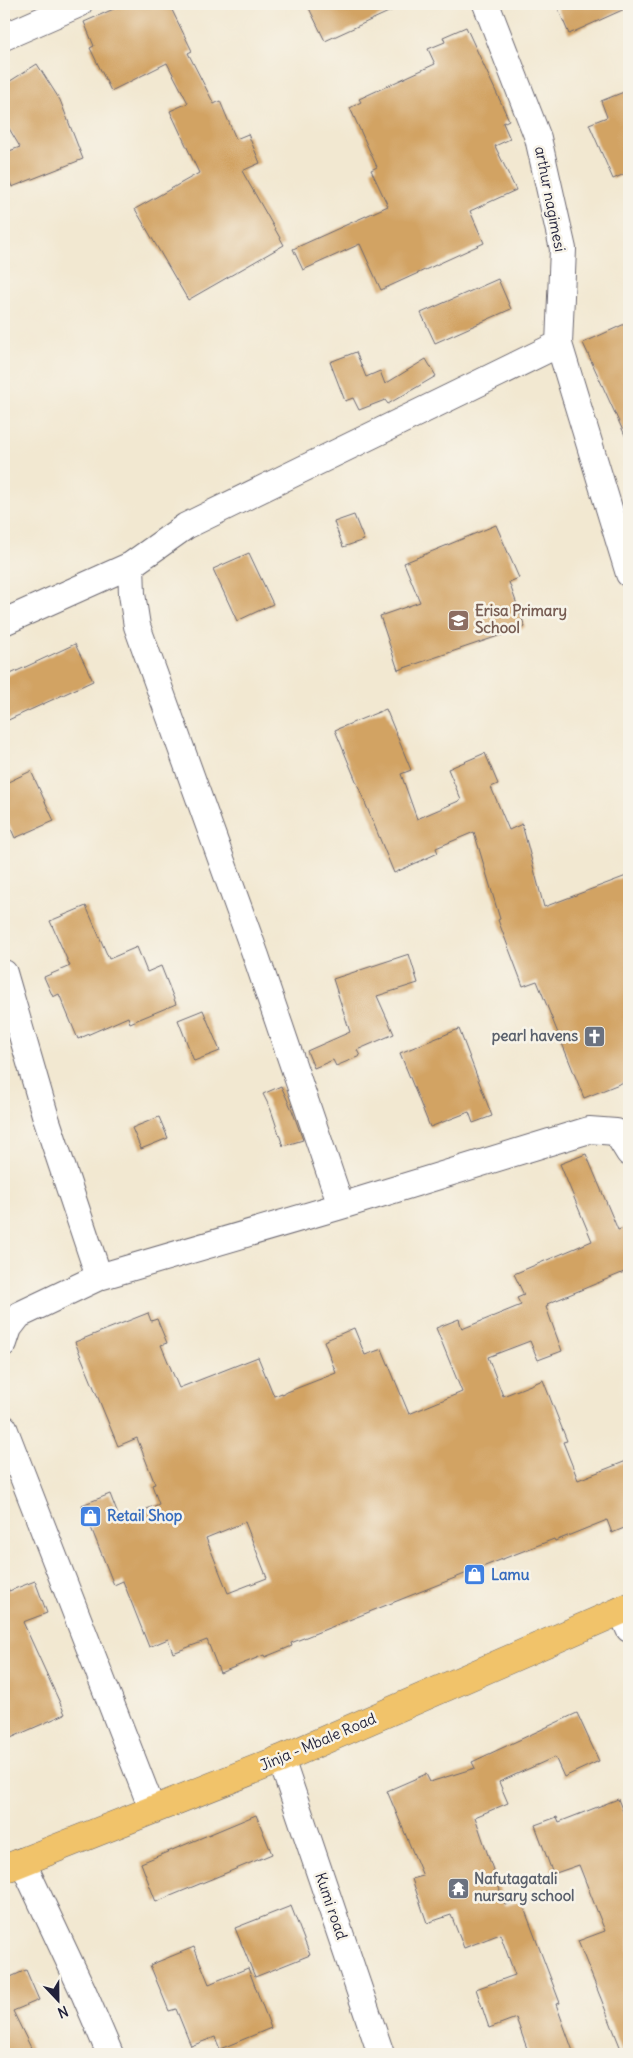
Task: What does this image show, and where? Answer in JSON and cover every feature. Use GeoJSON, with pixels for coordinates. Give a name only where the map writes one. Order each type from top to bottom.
{"type":"FeatureCollection","features":[{"type":"Feature","properties":{"kind":"main road","name":"Jinja - Mbale Road"},"geometry":{"type":"LineString","coordinates":[[13,1865],[281,1758],[627,1616]]}},
{"type":"Feature","properties":{"kind":"street"},"geometry":{"type":"LineString","coordinates":[[4,37],[79,4]]}},
{"type":"Feature","properties":{"kind":"street","name":"arthur nagimesi"},"geometry":{"type":"LineString","coordinates":[[486,4],[538,138],[563,249],[559,344],[629,574]]}},
{"type":"Feature","properties":{"kind":"street"},"geometry":{"type":"LineString","coordinates":[[4,622],[131,565],[186,526],[559,344]]}},
{"type":"Feature","properties":{"kind":"street"},"geometry":{"type":"LineString","coordinates":[[131,565],[132,594],[137,626],[256,956],[341,1206]]}},
{"type":"Feature","properties":{"kind":"street"},"geometry":{"type":"LineString","coordinates":[[4,973],[46,1118],[100,1277]]}},
{"type":"Feature","properties":{"kind":"street"},"geometry":{"type":"LineString","coordinates":[[4,1343],[9,1328],[19,1315],[100,1277],[589,1130],[616,1132],[629,1154]]}},
{"type":"Feature","properties":{"kind":"street"},"geometry":{"type":"LineString","coordinates":[[4,1428],[152,1809]]}},
{"type":"Feature","properties":{"kind":"street","name":"Kumi road"},"geometry":{"type":"LineString","coordinates":[[281,1758],[381,2054]]}},
{"type":"Feature","properties":{"kind":"street"},"geometry":{"type":"LineString","coordinates":[[13,1865],[110,2054]]}},
{"type":"Feature","properties":{"kind":"building"},"geometry":{"type":"Polygon","coordinates":[[[125,4],[169,4],[192,51],[188,53],[214,104],[220,101],[236,139],[248,134],[260,163],[242,171],[284,245],[188,300],[135,209],[199,173],[170,111],[188,103],[167,63],[111,91],[90,48],[94,46],[84,22],[125,4]]]}},
{"type":"Feature","properties":{"kind":"building"},"geometry":{"type":"Polygon","coordinates":[[[307,4],[406,4],[325,41],[307,4]]]}},
{"type":"Feature","properties":{"kind":"building"},"geometry":{"type":"Polygon","coordinates":[[[556,4],[629,4],[629,7],[569,34],[556,4]]]}},
{"type":"Feature","properties":{"kind":"building"},"geometry":{"type":"Polygon","coordinates":[[[466,27],[509,120],[503,123],[510,139],[495,146],[516,190],[470,211],[484,243],[381,290],[360,244],[303,270],[293,249],[388,206],[371,170],[377,167],[350,108],[361,102],[359,99],[435,64],[428,49],[445,42],[443,37],[466,27]]]}},
{"type":"Feature","properties":{"kind":"building"},"geometry":{"type":"Polygon","coordinates":[[[37,64],[60,100],[83,159],[12,187],[4,166],[4,153],[20,147],[4,120],[4,85],[37,64]]]}},
{"type":"Feature","properties":{"kind":"building"},"geometry":{"type":"Polygon","coordinates":[[[629,90],[629,172],[613,179],[589,124],[607,117],[601,101],[629,90]]]}},
{"type":"Feature","properties":{"kind":"building"},"geometry":{"type":"Polygon","coordinates":[[[498,279],[511,309],[435,343],[421,313],[498,279]]]}},
{"type":"Feature","properties":{"kind":"building"},"geometry":{"type":"Polygon","coordinates":[[[629,322],[629,444],[583,343],[629,322]]]}},
{"type":"Feature","properties":{"kind":"building"},"geometry":{"type":"Polygon","coordinates":[[[356,352],[366,377],[380,371],[385,384],[426,359],[436,376],[388,404],[385,400],[359,410],[353,398],[345,401],[330,362],[356,352]]]}},
{"type":"Feature","properties":{"kind":"building"},"geometry":{"type":"Polygon","coordinates":[[[354,515],[364,540],[343,547],[334,522],[354,515]]]}},
{"type":"Feature","properties":{"kind":"building"},"geometry":{"type":"Polygon","coordinates":[[[496,525],[519,578],[509,582],[525,627],[398,670],[380,616],[420,602],[404,563],[496,525]]]}},
{"type":"Feature","properties":{"kind":"building"},"geometry":{"type":"Polygon","coordinates":[[[249,553],[273,604],[237,621],[213,569],[249,553]]]}},
{"type":"Feature","properties":{"kind":"building"},"geometry":{"type":"Polygon","coordinates":[[[75,644],[93,681],[4,722],[4,677],[75,644]]]}},
{"type":"Feature","properties":{"kind":"building"},"geometry":{"type":"Polygon","coordinates":[[[386,709],[411,770],[401,774],[417,819],[461,800],[448,769],[485,753],[498,784],[491,787],[509,830],[522,824],[544,907],[629,875],[629,1080],[584,1098],[537,981],[523,986],[498,920],[500,919],[474,832],[436,848],[438,853],[394,873],[335,730],[386,709]]]}},
{"type":"Feature","properties":{"kind":"building"},"geometry":{"type":"Polygon","coordinates":[[[31,771],[54,821],[15,838],[4,813],[4,784],[31,771]]]}},
{"type":"Feature","properties":{"kind":"building"},"geometry":{"type":"Polygon","coordinates":[[[86,906],[109,959],[137,947],[147,972],[161,966],[176,1004],[130,1023],[128,1017],[78,1039],[59,994],[53,997],[44,977],[70,966],[50,921],[86,906]]]}},
{"type":"Feature","properties":{"kind":"building"},"geometry":{"type":"Polygon","coordinates":[[[409,954],[418,983],[377,996],[394,1034],[357,1050],[360,1056],[336,1066],[333,1060],[314,1068],[307,1051],[350,1032],[333,979],[409,954]]]}},
{"type":"Feature","properties":{"kind":"building"},"geometry":{"type":"Polygon","coordinates":[[[203,1010],[220,1051],[194,1061],[178,1020],[203,1010]]]}},
{"type":"Feature","properties":{"kind":"building"},"geometry":{"type":"Polygon","coordinates":[[[459,1029],[492,1116],[473,1123],[469,1112],[430,1127],[400,1053],[459,1029]]]}},
{"type":"Feature","properties":{"kind":"building"},"geometry":{"type":"Polygon","coordinates":[[[281,1086],[303,1140],[283,1146],[271,1110],[263,1094],[281,1086]]]}},
{"type":"Feature","properties":{"kind":"building"},"geometry":{"type":"Polygon","coordinates":[[[159,1117],[168,1138],[141,1149],[132,1128],[159,1117]]]}},
{"type":"Feature","properties":{"kind":"building"},"geometry":{"type":"Polygon","coordinates":[[[586,1154],[618,1230],[629,1226],[629,1270],[547,1304],[548,1306],[546,1307],[562,1351],[538,1360],[530,1341],[488,1357],[503,1396],[543,1380],[567,1441],[563,1442],[578,1480],[629,1460],[629,1526],[612,1533],[607,1520],[555,1541],[554,1539],[291,1643],[292,1646],[265,1657],[264,1655],[220,1673],[207,1640],[173,1653],[168,1639],[149,1647],[123,1581],[114,1585],[82,1505],[110,1494],[120,1520],[159,1504],[152,1485],[155,1484],[137,1438],[118,1446],[75,1342],[148,1313],[151,1321],[157,1319],[167,1343],[161,1345],[179,1388],[258,1357],[274,1396],[336,1373],[324,1341],[354,1328],[365,1355],[382,1349],[409,1414],[462,1392],[436,1328],[459,1319],[462,1329],[521,1305],[517,1298],[524,1295],[514,1274],[592,1241],[560,1164],[586,1154]],[[245,1522],[206,1538],[228,1593],[267,1578],[245,1522]]]}},
{"type":"Feature","properties":{"kind":"building"},"geometry":{"type":"Polygon","coordinates":[[[4,1580],[9,1591],[35,1581],[47,1613],[23,1622],[65,1714],[4,1741],[4,1580]]]}},
{"type":"Feature","properties":{"kind":"building"},"geometry":{"type":"Polygon","coordinates":[[[577,1713],[599,1761],[564,1777],[555,1757],[499,1782],[508,1803],[475,1817],[505,1905],[521,1900],[560,2003],[556,2004],[574,2054],[529,2054],[516,2018],[489,2028],[476,1989],[515,1975],[500,1934],[464,1948],[451,1915],[427,1923],[412,1879],[423,1876],[387,1791],[426,1774],[430,1782],[475,1768],[472,1762],[577,1713]]]}},
{"type":"Feature","properties":{"kind":"building"},"geometry":{"type":"Polygon","coordinates":[[[618,1799],[624,1814],[629,1812],[629,2054],[623,2054],[578,1941],[605,1931],[579,1865],[553,1874],[535,1825],[557,1817],[559,1822],[618,1799]]]}},
{"type":"Feature","properties":{"kind":"building"},"geometry":{"type":"Polygon","coordinates":[[[256,1815],[272,1854],[156,1902],[141,1863],[256,1815]]]}},
{"type":"Feature","properties":{"kind":"building"},"geometry":{"type":"Polygon","coordinates":[[[291,1906],[310,1955],[255,1977],[235,1928],[291,1906]]]}},
{"type":"Feature","properties":{"kind":"building"},"geometry":{"type":"Polygon","coordinates":[[[194,1947],[209,1984],[248,1968],[271,2028],[220,2049],[215,2037],[191,2046],[176,2009],[169,2011],[150,1965],[194,1947]]]}},
{"type":"Feature","properties":{"kind":"building"},"geometry":{"type":"Polygon","coordinates":[[[26,1970],[39,2000],[13,2011],[34,2054],[4,2054],[4,1980],[26,1970]]]}},
{"type":"Feature","properties":{"kind":"place","name":"Erisa Primary School"},"geometry":{"type":"Point","coordinates":[459,620]}},
{"type":"Feature","properties":{"kind":"place","name":"pearl havens"},"geometry":{"type":"Point","coordinates":[594,1036]}},
{"type":"Feature","properties":{"kind":"place","name":"Retail Shop"},"geometry":{"type":"Point","coordinates":[91,1516]}},
{"type":"Feature","properties":{"kind":"place","name":"Lamu"},"geometry":{"type":"Point","coordinates":[475,1575]}},
{"type":"Feature","properties":{"kind":"place","name":"Nafutagatali nursary school"},"geometry":{"type":"Point","coordinates":[458,1888]}}]}
